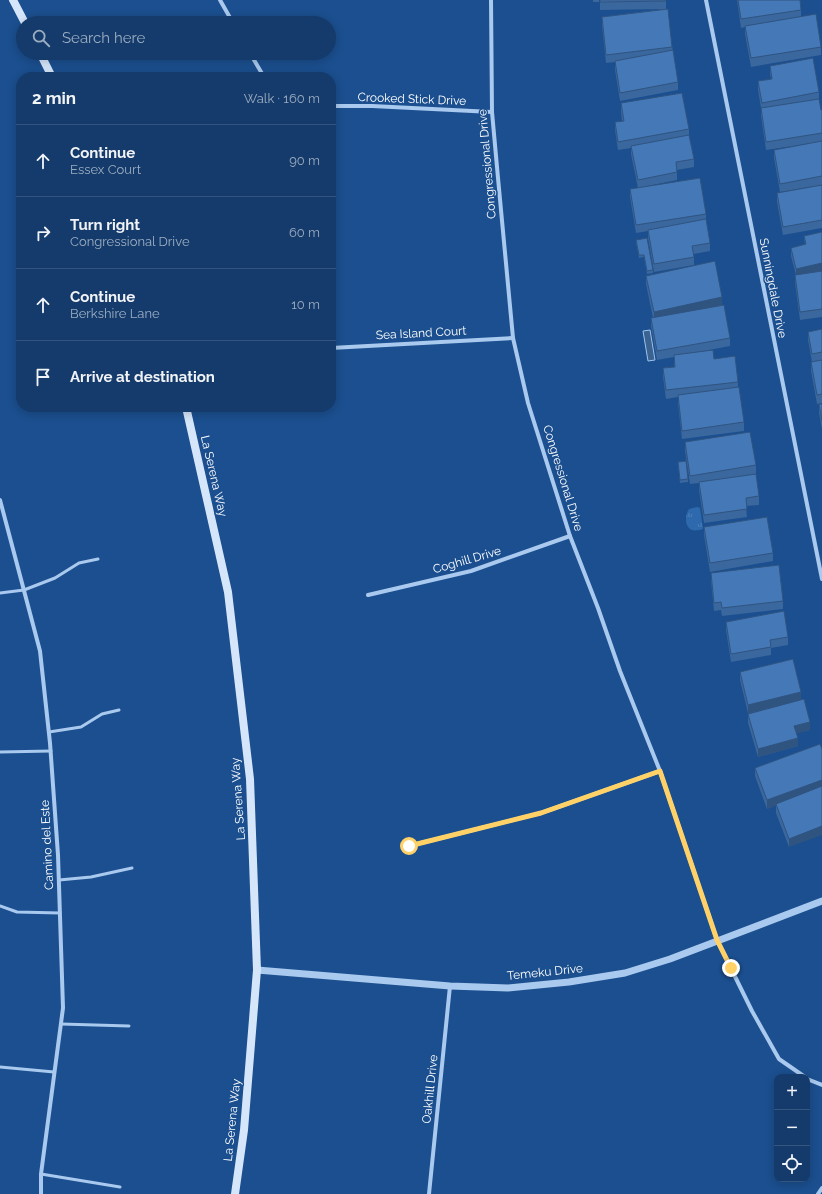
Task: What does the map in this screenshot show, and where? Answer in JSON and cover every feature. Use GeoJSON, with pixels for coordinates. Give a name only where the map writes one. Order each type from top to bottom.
{"type":"FeatureCollection","features":[{"type":"Feature","properties":{"kind":"main road"},"geometry":{"type":"LineString","coordinates":[[13,0],[21,16]]}},
{"type":"Feature","properties":{"kind":"main road"},"geometry":{"type":"LineString","coordinates":[[44,60],[50,72]]}},
{"type":"Feature","properties":{"kind":"main road","name":"La Serena Way"},"geometry":{"type":"LineString","coordinates":[[187,412],[228,592],[250,779],[257,970],[244,1130],[235,1194]]}},
{"type":"Feature","properties":{"kind":"street"},"geometry":{"type":"LineString","coordinates":[[220,0],[229,16]]}},
{"type":"Feature","properties":{"kind":"street","name":"Congressional Drive"},"geometry":{"type":"LineString","coordinates":[[491,0],[492,112],[513,338],[528,403],[570,536],[598,608],[620,671],[660,771],[717,940],[752,1011],[779,1059],[800,1074]]}},
{"type":"Feature","properties":{"kind":"street","name":"Sunningdale Drive"},"geometry":{"type":"LineString","coordinates":[[706,0],[822,579]]}},
{"type":"Feature","properties":{"kind":"street"},"geometry":{"type":"LineString","coordinates":[[254,60],[261,72]]}},
{"type":"Feature","properties":{"kind":"street","name":"Crooked Stick Drive"},"geometry":{"type":"LineString","coordinates":[[336,106],[372,106],[492,112]]}},
{"type":"Feature","properties":{"kind":"street","name":"Sea Island Court"},"geometry":{"type":"LineString","coordinates":[[336,348],[513,338]]}},
{"type":"Feature","properties":{"kind":"street","name":"Camino del Este"},"geometry":{"type":"LineString","coordinates":[[0,500],[40,651],[51,751],[59,880],[63,1008],[41,1174],[41,1194]]}},
{"type":"Feature","properties":{"kind":"street","name":"Coghill Drive"},"geometry":{"type":"LineString","coordinates":[[368,595],[471,571],[570,536]]}},
{"type":"Feature","properties":{"kind":"street"},"geometry":{"type":"LineString","coordinates":[[409,846],[541,813],[660,771]]}},
{"type":"Feature","properties":{"kind":"street","name":"Temeku Drive"},"geometry":{"type":"LineString","coordinates":[[257,970],[450,986],[508,988],[577,981],[624,973],[670,959],[822,901]]}},
{"type":"Feature","properties":{"kind":"street","name":"Oakhill Drive"},"geometry":{"type":"LineString","coordinates":[[428,1194],[450,986]]}},
{"type":"Feature","properties":{"kind":"street","name":"Congressional Drive"},"geometry":{"type":"LineString","coordinates":[[810,1080],[822,1085]]}},
{"type":"Feature","properties":{"kind":"street"},"geometry":{"type":"LineString","coordinates":[[818,1194],[822,1188]]}},
{"type":"Feature","properties":{"kind":"lane"},"geometry":{"type":"LineString","coordinates":[[0,593],[24,590],[55,578],[79,562],[98,559]]}},
{"type":"Feature","properties":{"kind":"lane"},"geometry":{"type":"LineString","coordinates":[[49,732],[81,727],[102,714],[119,710]]}},
{"type":"Feature","properties":{"kind":"lane"},"geometry":{"type":"LineString","coordinates":[[0,752],[51,751]]}},
{"type":"Feature","properties":{"kind":"lane"},"geometry":{"type":"LineString","coordinates":[[59,880],[91,877],[132,868]]}},
{"type":"Feature","properties":{"kind":"lane"},"geometry":{"type":"LineString","coordinates":[[0,906],[17,912],[60,913]]}},
{"type":"Feature","properties":{"kind":"lane"},"geometry":{"type":"LineString","coordinates":[[61,1024],[130,1026]]}},
{"type":"Feature","properties":{"kind":"lane"},"geometry":{"type":"LineString","coordinates":[[0,1067],[54,1072]]}},
{"type":"Feature","properties":{"kind":"lane"},"geometry":{"type":"LineString","coordinates":[[41,1174],[120,1187]]}},
{"type":"Feature","properties":{"kind":"green space"},"geometry":{"type":"Polygon","coordinates":[[[697,507],[700,508],[703,529],[693,530],[686,524],[686,517],[689,509],[697,507]]]}},
{"type":"Feature","properties":{"kind":"shaded area"},"geometry":{"type":"Polygon","coordinates":[[[650,330],[655,360],[648,361],[643,331],[650,330]]]}},
{"type":"Feature","properties":{"kind":"building"},"geometry":{"type":"Polygon","coordinates":[[[600,0],[666,0],[666,1],[600,2],[600,0]]]}},
{"type":"Feature","properties":{"kind":"building"},"geometry":{"type":"Polygon","coordinates":[[[738,0],[800,0],[801,10],[741,19],[738,0]]]}},
{"type":"Feature","properties":{"kind":"building"},"geometry":{"type":"Polygon","coordinates":[[[668,9],[672,47],[606,55],[602,17],[668,9]]]}},
{"type":"Feature","properties":{"kind":"building"},"geometry":{"type":"Polygon","coordinates":[[[816,14],[821,47],[751,58],[745,26],[816,14]]]}},
{"type":"Feature","properties":{"kind":"building"},"geometry":{"type":"Polygon","coordinates":[[[673,50],[678,82],[620,93],[615,61],[673,50]]]}},
{"type":"Feature","properties":{"kind":"building"},"geometry":{"type":"Polygon","coordinates":[[[813,58],[819,92],[762,103],[758,81],[772,79],[770,66],[813,58]]]}},
{"type":"Feature","properties":{"kind":"building"},"geometry":{"type":"Polygon","coordinates":[[[682,93],[689,129],[618,142],[615,122],[624,121],[621,103],[682,93]]]}},
{"type":"Feature","properties":{"kind":"building"},"geometry":{"type":"Polygon","coordinates":[[[819,99],[822,110],[822,133],[766,142],[761,108],[819,99]]]}},
{"type":"Feature","properties":{"kind":"building"},"geometry":{"type":"Polygon","coordinates":[[[689,135],[694,159],[676,162],[677,172],[638,180],[631,146],[689,135]]]}},
{"type":"Feature","properties":{"kind":"building"},"geometry":{"type":"Polygon","coordinates":[[[822,141],[822,176],[780,184],[774,150],[822,141]]]}},
{"type":"Feature","properties":{"kind":"building"},"geometry":{"type":"Polygon","coordinates":[[[700,178],[706,214],[636,225],[630,189],[700,178]]]}},
{"type":"Feature","properties":{"kind":"building"},"geometry":{"type":"Polygon","coordinates":[[[822,185],[822,220],[783,227],[777,193],[822,185]]]}},
{"type":"Feature","properties":{"kind":"building"},"geometry":{"type":"Polygon","coordinates":[[[706,219],[710,243],[692,246],[694,257],[654,264],[648,230],[706,219]]]}},
{"type":"Feature","properties":{"kind":"building"},"geometry":{"type":"Polygon","coordinates":[[[822,232],[822,263],[796,269],[791,248],[806,244],[804,236],[822,232]]]}},
{"type":"Feature","properties":{"kind":"building"},"geometry":{"type":"Polygon","coordinates":[[[647,238],[653,270],[647,271],[644,255],[639,255],[636,240],[647,238]]]}},
{"type":"Feature","properties":{"kind":"building"},"geometry":{"type":"Polygon","coordinates":[[[715,261],[722,297],[654,312],[646,276],[715,261]]]}},
{"type":"Feature","properties":{"kind":"building"},"geometry":{"type":"Polygon","coordinates":[[[822,271],[822,309],[800,312],[795,275],[822,271]]]}},
{"type":"Feature","properties":{"kind":"building"},"geometry":{"type":"Polygon","coordinates":[[[724,305],[730,338],[657,351],[651,318],[724,305]]]}},
{"type":"Feature","properties":{"kind":"building"},"geometry":{"type":"Polygon","coordinates":[[[822,329],[822,352],[812,354],[808,332],[822,329]]]}},
{"type":"Feature","properties":{"kind":"building"},"geometry":{"type":"Polygon","coordinates":[[[713,350],[714,359],[735,356],[738,382],[666,390],[663,368],[675,367],[674,355],[713,350]]]}},
{"type":"Feature","properties":{"kind":"building"},"geometry":{"type":"Polygon","coordinates":[[[822,360],[822,394],[817,395],[811,362],[822,360]]]}},
{"type":"Feature","properties":{"kind":"building"},"geometry":{"type":"Polygon","coordinates":[[[739,387],[744,422],[682,431],[678,395],[739,387]]]}},
{"type":"Feature","properties":{"kind":"building"},"geometry":{"type":"Polygon","coordinates":[[[819,404],[822,404],[822,421],[819,404]]]}},
{"type":"Feature","properties":{"kind":"building"},"geometry":{"type":"Polygon","coordinates":[[[750,432],[756,465],[690,476],[685,442],[750,432]]]}},
{"type":"Feature","properties":{"kind":"building"},"geometry":{"type":"Polygon","coordinates":[[[686,461],[688,479],[680,480],[678,462],[686,461]]]}},
{"type":"Feature","properties":{"kind":"building"},"geometry":{"type":"Polygon","coordinates":[[[756,474],[759,496],[746,498],[747,509],[704,515],[699,482],[756,474]]]}},
{"type":"Feature","properties":{"kind":"building"},"geometry":{"type":"Polygon","coordinates":[[[767,517],[773,553],[710,563],[704,527],[767,517]]]}},
{"type":"Feature","properties":{"kind":"building"},"geometry":{"type":"Polygon","coordinates":[[[779,565],[783,601],[722,608],[721,602],[714,603],[711,573],[779,565]]]}},
{"type":"Feature","properties":{"kind":"building"},"geometry":{"type":"Polygon","coordinates":[[[784,611],[788,637],[770,640],[771,647],[731,654],[726,622],[784,611]]]}},
{"type":"Feature","properties":{"kind":"building"},"geometry":{"type":"Polygon","coordinates":[[[793,659],[801,692],[748,705],[740,672],[793,659]]]}},
{"type":"Feature","properties":{"kind":"building"},"geometry":{"type":"Polygon","coordinates":[[[804,699],[810,722],[794,726],[798,738],[758,749],[748,714],[804,699]]]}},
{"type":"Feature","properties":{"kind":"building"},"geometry":{"type":"Polygon","coordinates":[[[820,744],[822,749],[822,780],[767,800],[755,768],[820,744]]]}},
{"type":"Feature","properties":{"kind":"building"},"geometry":{"type":"Polygon","coordinates":[[[822,786],[822,826],[789,839],[776,804],[822,786]]]}},
{"type":"Feature","properties":{"kind":"route"},"geometry":{"type":"LineString","coordinates":[[409,846],[541,813],[660,771],[717,940],[731,968]]}}]}
